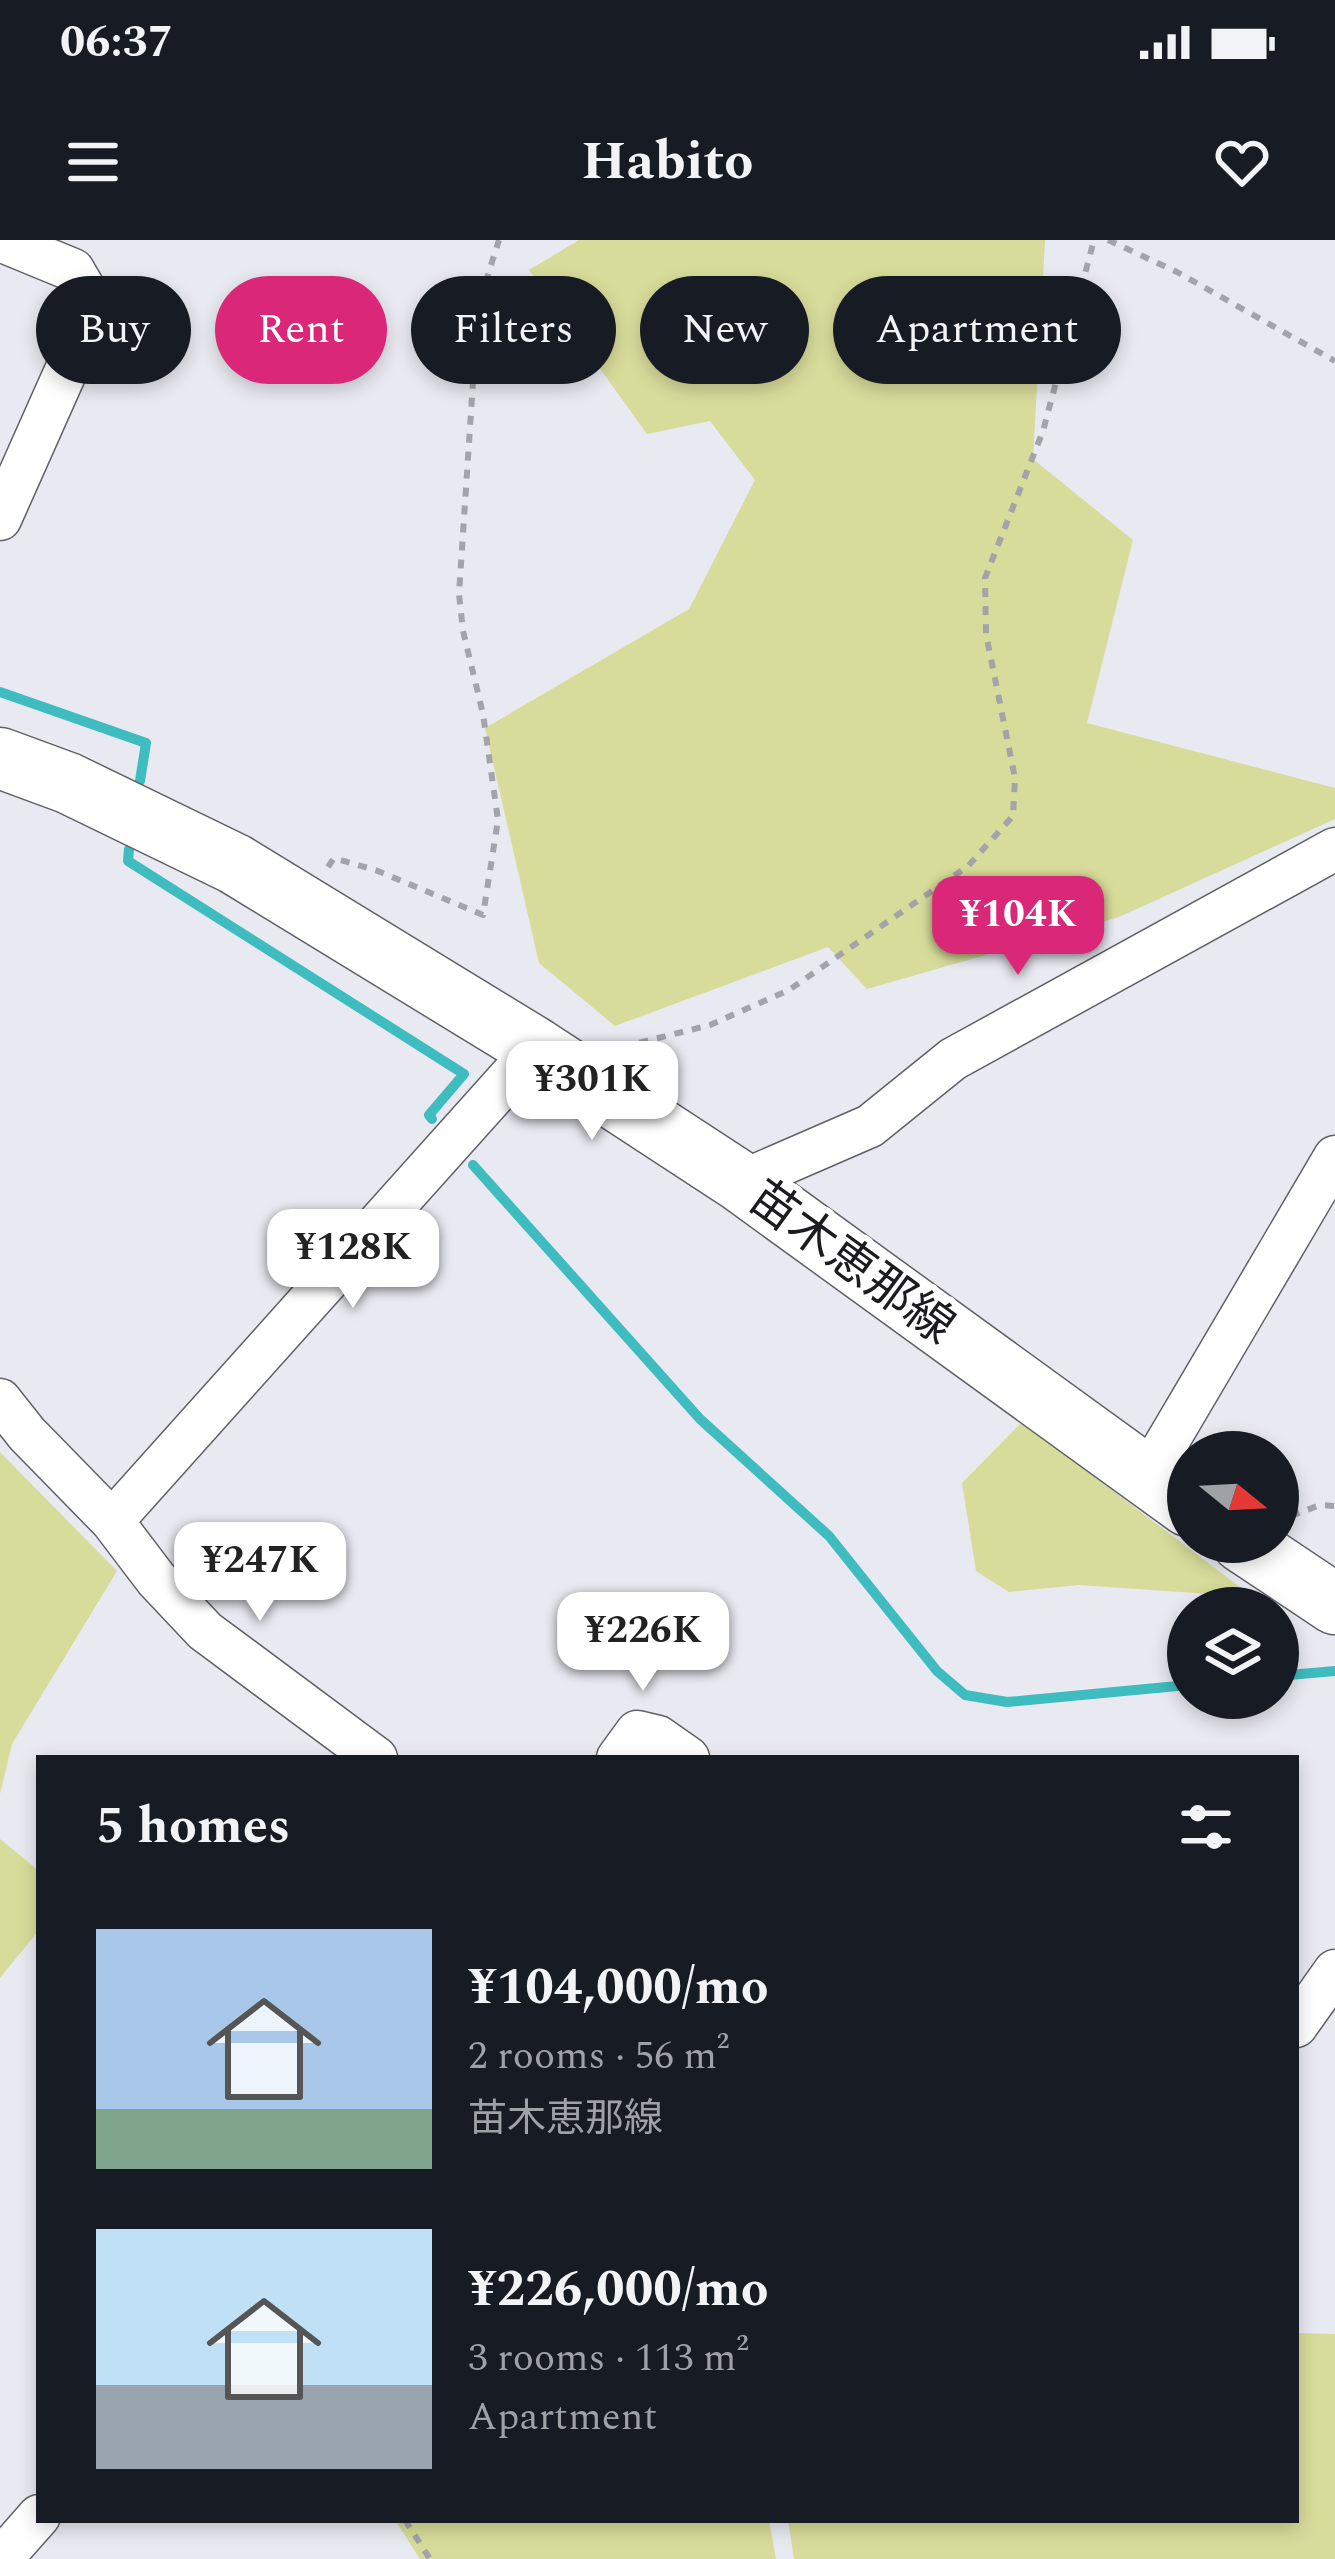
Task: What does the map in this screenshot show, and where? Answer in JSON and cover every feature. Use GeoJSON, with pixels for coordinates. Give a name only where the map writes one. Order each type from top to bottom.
{"type":"FeatureCollection","features":[{"type":"Feature","properties":{"kind":"main road","name":"苗木恵那線"},"geometry":{"type":"LineString","coordinates":[[0,758],[68,782],[235,864],[536,1048],[741,1182],[1167,1492]]}},
{"type":"Feature","properties":{"kind":"main road"},"geometry":{"type":"LineString","coordinates":[[1297,1563],[1335,1604]]}},
{"type":"Feature","properties":{"kind":"street"},"geometry":{"type":"LineString","coordinates":[[0,240],[73,270],[87,294],[81,337],[0,518]]}},
{"type":"Feature","properties":{"kind":"street"},"geometry":{"type":"LineString","coordinates":[[741,1182],[870,1126],[953,1059],[1335,849]]}},
{"type":"Feature","properties":{"kind":"street"},"geometry":{"type":"LineString","coordinates":[[112,1521],[536,1048]]}},
{"type":"Feature","properties":{"kind":"street"},"geometry":{"type":"LineString","coordinates":[[1198,1431],[1335,1157]]}},
{"type":"Feature","properties":{"kind":"street"},"geometry":{"type":"LineString","coordinates":[[0,1400],[205,1631],[372,1755]]}},
{"type":"Feature","properties":{"kind":"street"},"geometry":{"type":"LineString","coordinates":[[620,1755],[637,1732],[658,1737],[684,1755]]}},
{"type":"Feature","properties":{"kind":"street"},"geometry":{"type":"LineString","coordinates":[[1299,2022],[1335,1971]]}},
{"type":"Feature","properties":{"kind":"street"},"geometry":{"type":"LineString","coordinates":[[1,2559],[36,2519]]}},
{"type":"Feature","properties":{"kind":"path"},"geometry":{"type":"LineString","coordinates":[[300,904],[334,858],[483,915],[498,820],[459,594],[478,307],[500,240]]}},
{"type":"Feature","properties":{"kind":"path"},"geometry":{"type":"LineString","coordinates":[[589,1083],[612,1050],[710,1025],[789,990],[968,866],[1013,816],[1015,778],[986,634],[985,578],[1043,431],[1094,240]]}},
{"type":"Feature","properties":{"kind":"path"},"geometry":{"type":"LineString","coordinates":[[1108,240],[1177,272],[1335,361]]}},
{"type":"Feature","properties":{"kind":"path"},"geometry":{"type":"LineString","coordinates":[[1299,1511],[1335,1506]]}},
{"type":"Feature","properties":{"kind":"path"},"geometry":{"type":"LineString","coordinates":[[407,2523],[430,2559]]}},
{"type":"Feature","properties":{"kind":"green space"},"geometry":{"type":"Polygon","coordinates":[[[579,240],[1045,240],[1043,276],[833,276],[833,384],[1037,384],[1033,459],[1133,540],[1087,723],[1335,788],[1335,819],[1119,917],[867,989],[828,947],[615,1026],[539,963],[485,728],[689,609],[755,480],[710,421],[647,434],[611,384],[616,384],[616,276],[533,276],[529,270],[579,240]]]}},
{"type":"Feature","properties":{"kind":"green space"},"geometry":{"type":"Polygon","coordinates":[[[1022,1422],[1167,1532],[1167,1563],[1208,1563],[1240,1587],[1167,1587],[1167,1591],[1079,1585],[1009,1592],[976,1571],[962,1483],[1022,1422]]]}},
{"type":"Feature","properties":{"kind":"green space"},"geometry":{"type":"Polygon","coordinates":[[[0,1452],[117,1571],[12,1744],[0,1794],[0,1452]]]}},
{"type":"Feature","properties":{"kind":"green space"},"geometry":{"type":"Polygon","coordinates":[[[0,1839],[36,1869],[36,1934],[0,1978],[0,1839]]]}},
{"type":"Feature","properties":{"kind":"green space"},"geometry":{"type":"Polygon","coordinates":[[[1299,2333],[1335,2334],[1335,2559],[794,2559],[788,2523],[1299,2523],[1299,2333]]]}},
{"type":"Feature","properties":{"kind":"green space"},"geometry":{"type":"Polygon","coordinates":[[[397,2523],[770,2523],[776,2559],[420,2559],[397,2523]]]}},
{"type":"Feature","properties":{"kind":"waterway"},"geometry":{"type":"LineString","coordinates":[[0,692],[146,743],[140,781]]}},
{"type":"Feature","properties":{"kind":"waterway"},"geometry":{"type":"LineString","coordinates":[[129,849],[128,861],[464,1074],[429,1115],[432,1119]]}},
{"type":"Feature","properties":{"kind":"waterway"},"geometry":{"type":"LineString","coordinates":[[473,1165],[700,1419],[829,1536],[937,1671],[965,1695],[1007,1702],[1167,1687]]}},
{"type":"Feature","properties":{"kind":"waterway"},"geometry":{"type":"LineString","coordinates":[[1299,1674],[1335,1671]]}}]}
